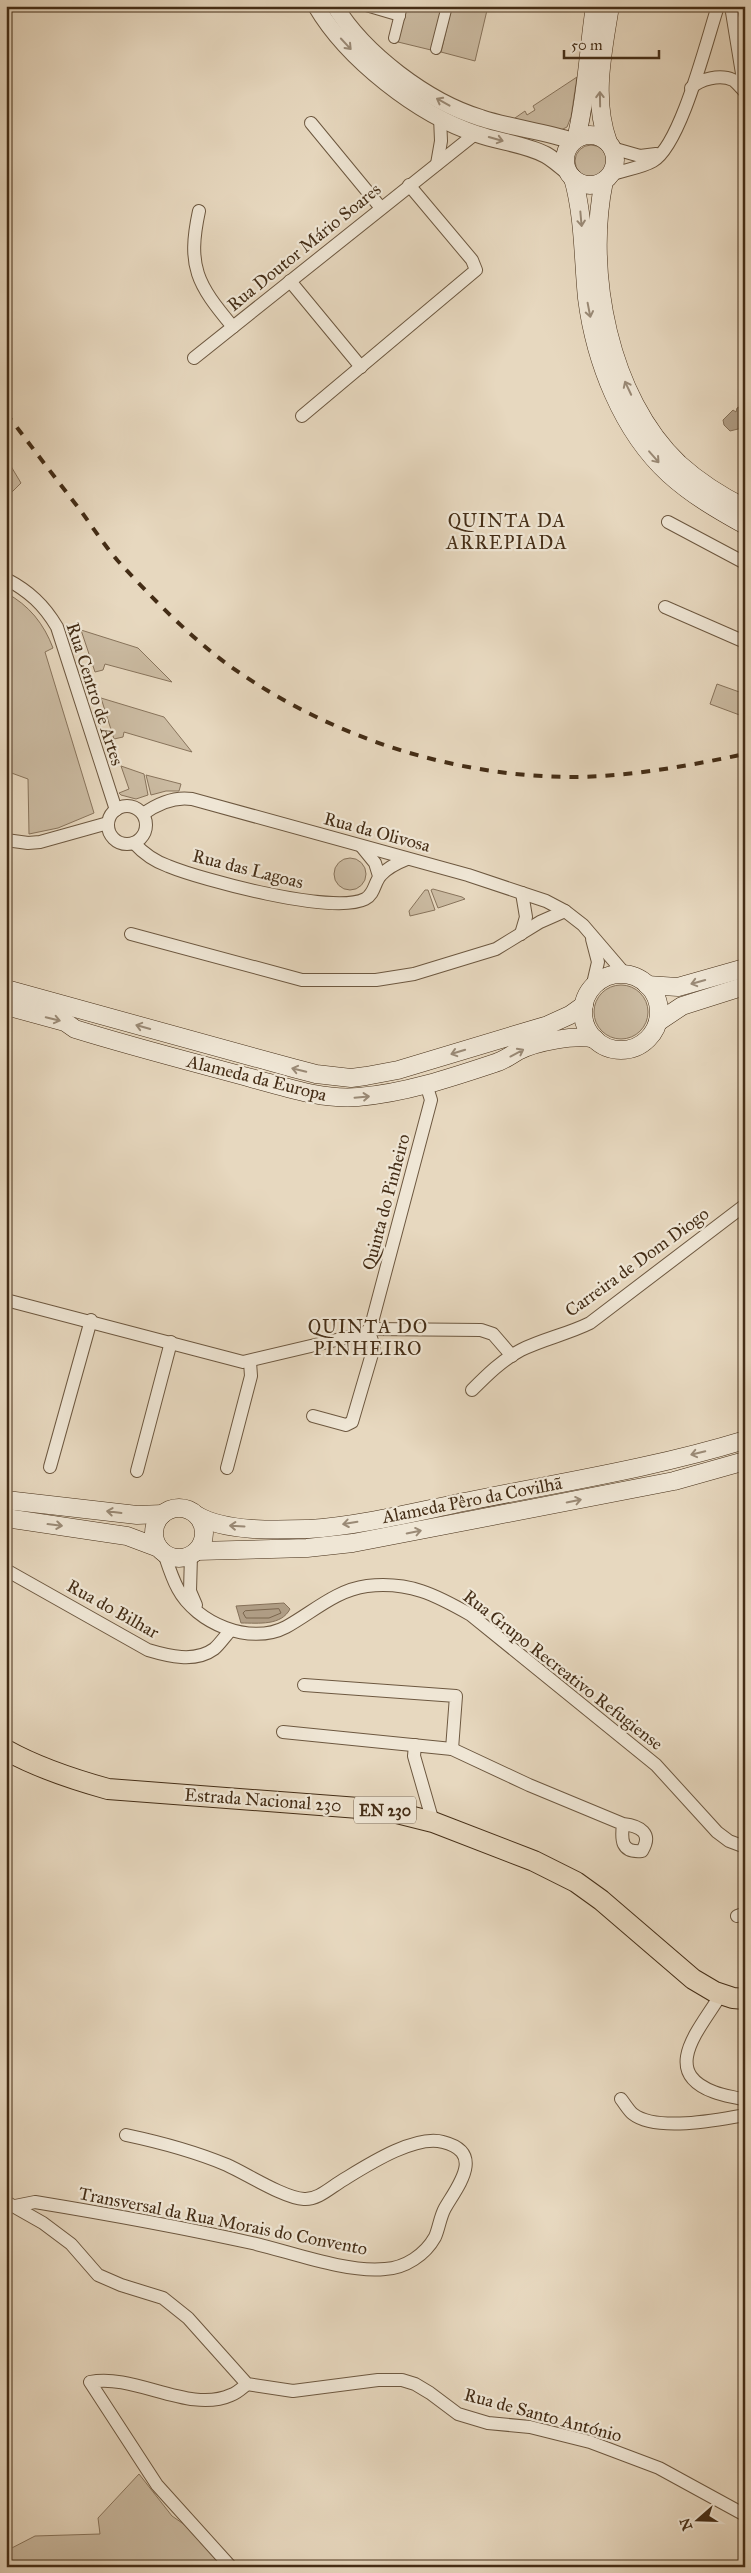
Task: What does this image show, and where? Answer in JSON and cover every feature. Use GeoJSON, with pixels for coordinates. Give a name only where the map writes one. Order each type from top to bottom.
{"type":"FeatureCollection","features":[{"type":"Feature","properties":{"kind":"main road"},"geometry":{"type":"LineString","coordinates":[[595,6],[588,52],[584,106],[575,140],[566,155],[580,206],[588,300],[594,331],[610,384],[623,413],[649,452],[669,474],[708,504],[745,525]]}},
{"type":"Feature","properties":{"kind":"main road"},"geometry":{"type":"LineString","coordinates":[[610,6],[600,89],[600,108],[615,162],[607,178],[598,234],[602,298],[615,355],[623,378],[650,428],[679,463],[703,483],[745,508]]}},
{"type":"Feature","properties":{"kind":"main road"},"geometry":{"type":"LineString","coordinates":[[575,140],[592,135],[610,145]]}},
{"type":"Feature","properties":{"kind":"main road"},"geometry":{"type":"LineString","coordinates":[[570,174],[588,185],[607,178]]}},
{"type":"Feature","properties":{"kind":"main road"},"geometry":{"type":"LineString","coordinates":[[647,985],[678,987],[745,968]]}},
{"type":"Feature","properties":{"kind":"main road"},"geometry":{"type":"LineString","coordinates":[[592,988],[607,977],[625,974],[636,977],[647,985],[658,1001],[658,1022]]}},
{"type":"Feature","properties":{"kind":"main road","name":"Alameda da Europa"},"geometry":{"type":"LineString","coordinates":[[6,1006],[65,1022],[75,1029],[90,1034],[312,1094],[356,1098],[380,1095],[426,1084],[499,1062],[518,1051],[567,1037],[579,1036],[595,1039],[614,1049],[625,1050],[636,1047],[646,1040],[658,1022],[682,1006],[745,986]]}},
{"type":"Feature","properties":{"kind":"main road","name":"Alameda da Europa"},"geometry":{"type":"LineString","coordinates":[[6,989],[316,1074],[351,1078],[398,1070],[548,1025],[570,1016],[584,1004],[592,988]]}},
{"type":"Feature","properties":{"kind":"main road"},"geometry":{"type":"LineString","coordinates":[[584,1004],[586,1023],[595,1039]]}},
{"type":"Feature","properties":{"kind":"main road","name":"Alameda Pêro da Covilhã"},"geometry":{"type":"LineString","coordinates":[[6,1500],[137,1515],[163,1514],[169,1510],[184,1508],[221,1525],[312,1529],[376,1519],[619,1470],[745,1440]]}},
{"type":"Feature","properties":{"kind":"main road","name":"Alameda Pêro da Covilhã"},"geometry":{"type":"LineString","coordinates":[[6,1518],[127,1536],[177,1558],[194,1553],[308,1548],[353,1543],[665,1482],[745,1461]]}},
{"type":"Feature","properties":{"kind":"main road"},"geometry":{"type":"LineString","coordinates":[[162,1550],[154,1530],[163,1514]]}},
{"type":"Feature","properties":{"kind":"main road"},"geometry":{"type":"LineString","coordinates":[[194,1553],[204,1538],[204,1530],[198,1516]]}},
{"type":"Feature","properties":{"kind":"main road","name":"Estrada Nacional 230"},"geometry":{"type":"LineString","coordinates":[[6,1750],[28,1762],[64,1776],[108,1789],[384,1810],[433,1822],[534,1861],[576,1882],[601,1900],[693,1979],[720,1994],[745,1999]]}},
{"type":"Feature","properties":{"kind":"street"},"geometry":{"type":"LineString","coordinates":[[316,6],[324,20],[371,70],[401,94],[440,117],[475,134],[545,154],[570,174]]}},
{"type":"Feature","properties":{"kind":"street"},"geometry":{"type":"LineString","coordinates":[[335,6],[358,38],[383,60],[437,99],[480,118],[575,140]]}},
{"type":"Feature","properties":{"kind":"street"},"geometry":{"type":"LineString","coordinates":[[366,6],[401,11],[394,38]]}},
{"type":"Feature","properties":{"kind":"street"},"geometry":{"type":"LineString","coordinates":[[436,49],[446,6]]}},
{"type":"Feature","properties":{"kind":"street"},"geometry":{"type":"LineString","coordinates":[[607,178],[654,160],[663,152],[682,119],[718,6]]}},
{"type":"Feature","properties":{"kind":"street"},"geometry":{"type":"LineString","coordinates":[[731,6],[745,92]]}},
{"type":"Feature","properties":{"kind":"street"},"geometry":{"type":"LineString","coordinates":[[691,88],[698,82],[723,78],[733,81],[745,92]]}},
{"type":"Feature","properties":{"kind":"street"},"geometry":{"type":"LineString","coordinates":[[436,164],[441,141],[440,117]]}},
{"type":"Feature","properties":{"kind":"street"},"geometry":{"type":"LineString","coordinates":[[311,123],[381,208]]}},
{"type":"Feature","properties":{"kind":"street","name":"Rua Doutor Mário Soares"},"geometry":{"type":"LineString","coordinates":[[194,358],[475,134]]}},
{"type":"Feature","properties":{"kind":"street"},"geometry":{"type":"LineString","coordinates":[[610,145],[640,156],[649,156],[663,152]]}},
{"type":"Feature","properties":{"kind":"street"},"geometry":{"type":"LineString","coordinates":[[302,416],[476,270],[472,260],[409,186]]}},
{"type":"Feature","properties":{"kind":"street"},"geometry":{"type":"LineString","coordinates":[[199,211],[194,233],[195,267],[204,290],[233,327]]}},
{"type":"Feature","properties":{"kind":"street"},"geometry":{"type":"LineString","coordinates":[[290,281],[361,367]]}},
{"type":"Feature","properties":{"kind":"street"},"geometry":{"type":"LineString","coordinates":[[668,522],[745,563]]}},
{"type":"Feature","properties":{"kind":"street","name":"Rua Centro de Artes"},"geometry":{"type":"LineString","coordinates":[[6,579],[25,589],[40,603],[57,627],[116,810]]}},
{"type":"Feature","properties":{"kind":"street"},"geometry":{"type":"LineString","coordinates":[[665,607],[745,642]]}},
{"type":"Feature","properties":{"kind":"street","name":"Rua da Olivosa"},"geometry":{"type":"LineString","coordinates":[[143,814],[160,804],[184,798],[361,846],[522,893],[565,910],[583,926],[625,974]]}},
{"type":"Feature","properties":{"kind":"street"},"geometry":{"type":"LineString","coordinates":[[130,806],[143,814],[146,826],[145,832],[134,843],[117,841],[109,832],[108,823],[116,810],[130,806]]}},
{"type":"Feature","properties":{"kind":"street"},"geometry":{"type":"LineString","coordinates":[[6,840],[28,843],[40,842],[108,823]]}},
{"type":"Feature","properties":{"kind":"street","name":"Rua das Lagoas"},"geometry":{"type":"LineString","coordinates":[[134,843],[144,854],[169,867],[285,899],[321,902],[364,900],[373,892],[379,876],[391,866],[406,859]]}},
{"type":"Feature","properties":{"kind":"street"},"geometry":{"type":"LineString","coordinates":[[361,846],[376,863],[379,876]]}},
{"type":"Feature","properties":{"kind":"street"},"geometry":{"type":"LineString","coordinates":[[521,934],[526,917],[522,893]]}},
{"type":"Feature","properties":{"kind":"street"},"geometry":{"type":"LineString","coordinates":[[131,934],[302,980],[376,980],[414,974],[496,949],[565,910]]}},
{"type":"Feature","properties":{"kind":"street","name":"Rua da Olivosa"},"geometry":{"type":"LineString","coordinates":[[592,937],[598,962],[592,988]]}},
{"type":"Feature","properties":{"kind":"street","name":"Quinta do Pinheiro"},"geometry":{"type":"LineString","coordinates":[[313,1416],[346,1425],[352,1422],[374,1347],[369,1330],[431,1100],[426,1084]]}},
{"type":"Feature","properties":{"kind":"street","name":"Carreira de Dom Diogo"},"geometry":{"type":"LineString","coordinates":[[472,1390],[512,1356],[590,1323],[745,1205]]}},
{"type":"Feature","properties":{"kind":"street"},"geometry":{"type":"LineString","coordinates":[[6,1300],[91,1320],[233,1360],[250,1362],[369,1330],[481,1330],[493,1334],[512,1356]]}},
{"type":"Feature","properties":{"kind":"street"},"geometry":{"type":"LineString","coordinates":[[50,1467],[91,1320]]}},
{"type":"Feature","properties":{"kind":"street"},"geometry":{"type":"LineString","coordinates":[[137,1470],[171,1342]]}},
{"type":"Feature","properties":{"kind":"street"},"geometry":{"type":"LineString","coordinates":[[227,1468],[251,1376],[250,1362]]}},
{"type":"Feature","properties":{"kind":"street","name":"Rua Grupo Recreativo Refugiense"},"geometry":{"type":"LineString","coordinates":[[162,1550],[178,1589],[198,1610],[230,1631],[268,1634],[286,1627],[341,1594],[365,1586],[408,1586],[445,1600],[471,1615],[621,1736],[672,1780],[717,1832],[729,1841],[745,1847]]}},
{"type":"Feature","properties":{"kind":"street"},"geometry":{"type":"LineString","coordinates":[[194,1553],[190,1591],[198,1610]]}},
{"type":"Feature","properties":{"kind":"street","name":"Rua do Bilhar"},"geometry":{"type":"LineString","coordinates":[[6,1570],[148,1650],[169,1656],[196,1656],[205,1653],[213,1649],[230,1631]]}},
{"type":"Feature","properties":{"kind":"street"},"geometry":{"type":"LineString","coordinates":[[304,1684],[456,1696],[452,1749]]}},
{"type":"Feature","properties":{"kind":"street"},"geometry":{"type":"LineString","coordinates":[[283,1732],[452,1749],[529,1785],[623,1824]]}},
{"type":"Feature","properties":{"kind":"street"},"geometry":{"type":"LineString","coordinates":[[415,1745],[414,1756],[433,1822]]}},
{"type":"Feature","properties":{"kind":"street"},"geometry":{"type":"LineString","coordinates":[[720,1994],[687,2050],[685,2064],[689,2075],[713,2092],[745,2100]]}},
{"type":"Feature","properties":{"kind":"street"},"geometry":{"type":"LineString","coordinates":[[621,2099],[633,2114],[654,2124],[719,2120],[745,2115]]}},
{"type":"Feature","properties":{"kind":"street","name":"Transversal da Rua Morais do Convento"},"geometry":{"type":"LineString","coordinates":[[11,2204],[35,2202],[157,2222],[352,2268],[384,2270],[403,2266],[419,2255],[434,2238],[443,2211],[465,2176],[465,2159],[457,2149],[443,2142],[425,2142],[384,2155],[321,2195],[304,2199],[284,2193],[226,2165],[126,2135]]}},
{"type":"Feature","properties":{"kind":"street"},"geometry":{"type":"LineString","coordinates":[[11,2204],[71,2244],[98,2275],[121,2285],[163,2298],[188,2318],[248,2384],[231,2396],[211,2400],[181,2397],[106,2379],[90,2382],[157,2485],[231,2567]]}},
{"type":"Feature","properties":{"kind":"street","name":"Rua de Santo António"},"geometry":{"type":"LineString","coordinates":[[248,2384],[267,2389],[292,2391],[378,2380],[402,2380],[415,2384],[430,2393],[458,2414],[488,2423],[530,2427],[590,2442],[659,2468],[745,2515]]}},
{"type":"Feature","properties":{"kind":"shaded area"},"geometry":{"type":"Polygon","coordinates":[[[407,6],[442,6],[431,50],[398,42],[407,6]]]}},
{"type":"Feature","properties":{"kind":"shaded area"},"geometry":{"type":"Polygon","coordinates":[[[452,6],[488,6],[475,61],[441,52],[452,6]]]}},
{"type":"Feature","properties":{"kind":"shaded area"},"geometry":{"type":"Polygon","coordinates":[[[577,77],[571,117],[567,127],[561,130],[505,125],[525,111],[527,115],[535,110],[533,106],[577,77]]]}},
{"type":"Feature","properties":{"kind":"shaded area"},"geometry":{"type":"Polygon","coordinates":[[[591,145],[603,149],[607,161],[603,173],[591,177],[579,173],[575,161],[579,149],[591,145]]]}},
{"type":"Feature","properties":{"kind":"shaded area"},"geometry":{"type":"Polygon","coordinates":[[[6,458],[21,483],[6,498],[6,458]]]}},
{"type":"Feature","properties":{"kind":"shaded area"},"geometry":{"type":"Polygon","coordinates":[[[6,593],[22,603],[35,616],[53,648],[45,652],[94,813],[58,828],[29,834],[28,779],[6,771],[6,593]]]}},
{"type":"Feature","properties":{"kind":"shaded area"},"geometry":{"type":"Polygon","coordinates":[[[81,630],[138,648],[172,682],[105,664],[103,670],[95,672],[81,630]]]}},
{"type":"Feature","properties":{"kind":"shaded area"},"geometry":{"type":"Polygon","coordinates":[[[717,684],[745,694],[745,717],[710,704],[717,684]]]}},
{"type":"Feature","properties":{"kind":"shaded area"},"geometry":{"type":"Polygon","coordinates":[[[101,698],[164,717],[192,752],[124,732],[123,737],[114,739],[101,698]]]}},
{"type":"Feature","properties":{"kind":"shaded area"},"geometry":{"type":"Polygon","coordinates":[[[121,766],[144,774],[148,795],[136,799],[119,793],[129,789],[121,766]]]}},
{"type":"Feature","properties":{"kind":"shaded area"},"geometry":{"type":"Polygon","coordinates":[[[146,775],[181,784],[179,791],[166,791],[151,795],[146,775]]]}},
{"type":"Feature","properties":{"kind":"shaded area"},"geometry":{"type":"Polygon","coordinates":[[[350,858],[362,862],[366,874],[362,886],[350,890],[338,886],[334,874],[338,862],[350,858]]]}},
{"type":"Feature","properties":{"kind":"shaded area"},"geometry":{"type":"Polygon","coordinates":[[[425,890],[428,890],[435,910],[410,916],[409,911],[425,890]]]}},
{"type":"Feature","properties":{"kind":"shaded area"},"geometry":{"type":"Polygon","coordinates":[[[431,890],[465,899],[438,908],[431,890]]]}},
{"type":"Feature","properties":{"kind":"shaded area"},"geometry":{"type":"Polygon","coordinates":[[[616,985],[626,985],[636,989],[644,997],[648,1012],[644,1027],[636,1035],[626,1039],[616,1039],[606,1035],[598,1027],[594,1017],[594,1007],[598,997],[606,989],[616,985]]]}},
{"type":"Feature","properties":{"kind":"shaded area"},"geometry":{"type":"Polygon","coordinates":[[[139,2474],[172,2516],[198,2534],[225,2567],[6,2567],[6,2551],[35,2536],[100,2534],[98,2518],[139,2474]]]}},
{"type":"Feature","properties":{"kind":"water"},"geometry":{"type":"Polygon","coordinates":[[[745,404],[745,424],[742,428],[730,431],[724,425],[723,420],[733,410],[736,412],[737,408],[745,404]]]}},
{"type":"Feature","properties":{"kind":"water"},"geometry":{"type":"Polygon","coordinates":[[[284,1603],[290,1609],[286,1614],[275,1621],[262,1623],[241,1623],[236,1606],[284,1603]]]}},
{"type":"Feature","properties":{"kind":"railway"},"geometry":{"type":"LineString","coordinates":[[6,413],[113,555],[184,628],[227,664],[265,689],[347,731],[390,747],[434,760],[524,775],[592,777],[636,773],[680,767],[745,754]]}},
{"type":"Feature","properties":{"kind":"district","name":"QUINTA DA ARREPIADA"},"geometry":{"type":"Point","coordinates":[507,531]}},
{"type":"Feature","properties":{"kind":"district","name":"QUINTA DO PINHEIRO"},"geometry":{"type":"Point","coordinates":[368,1337]}}]}
